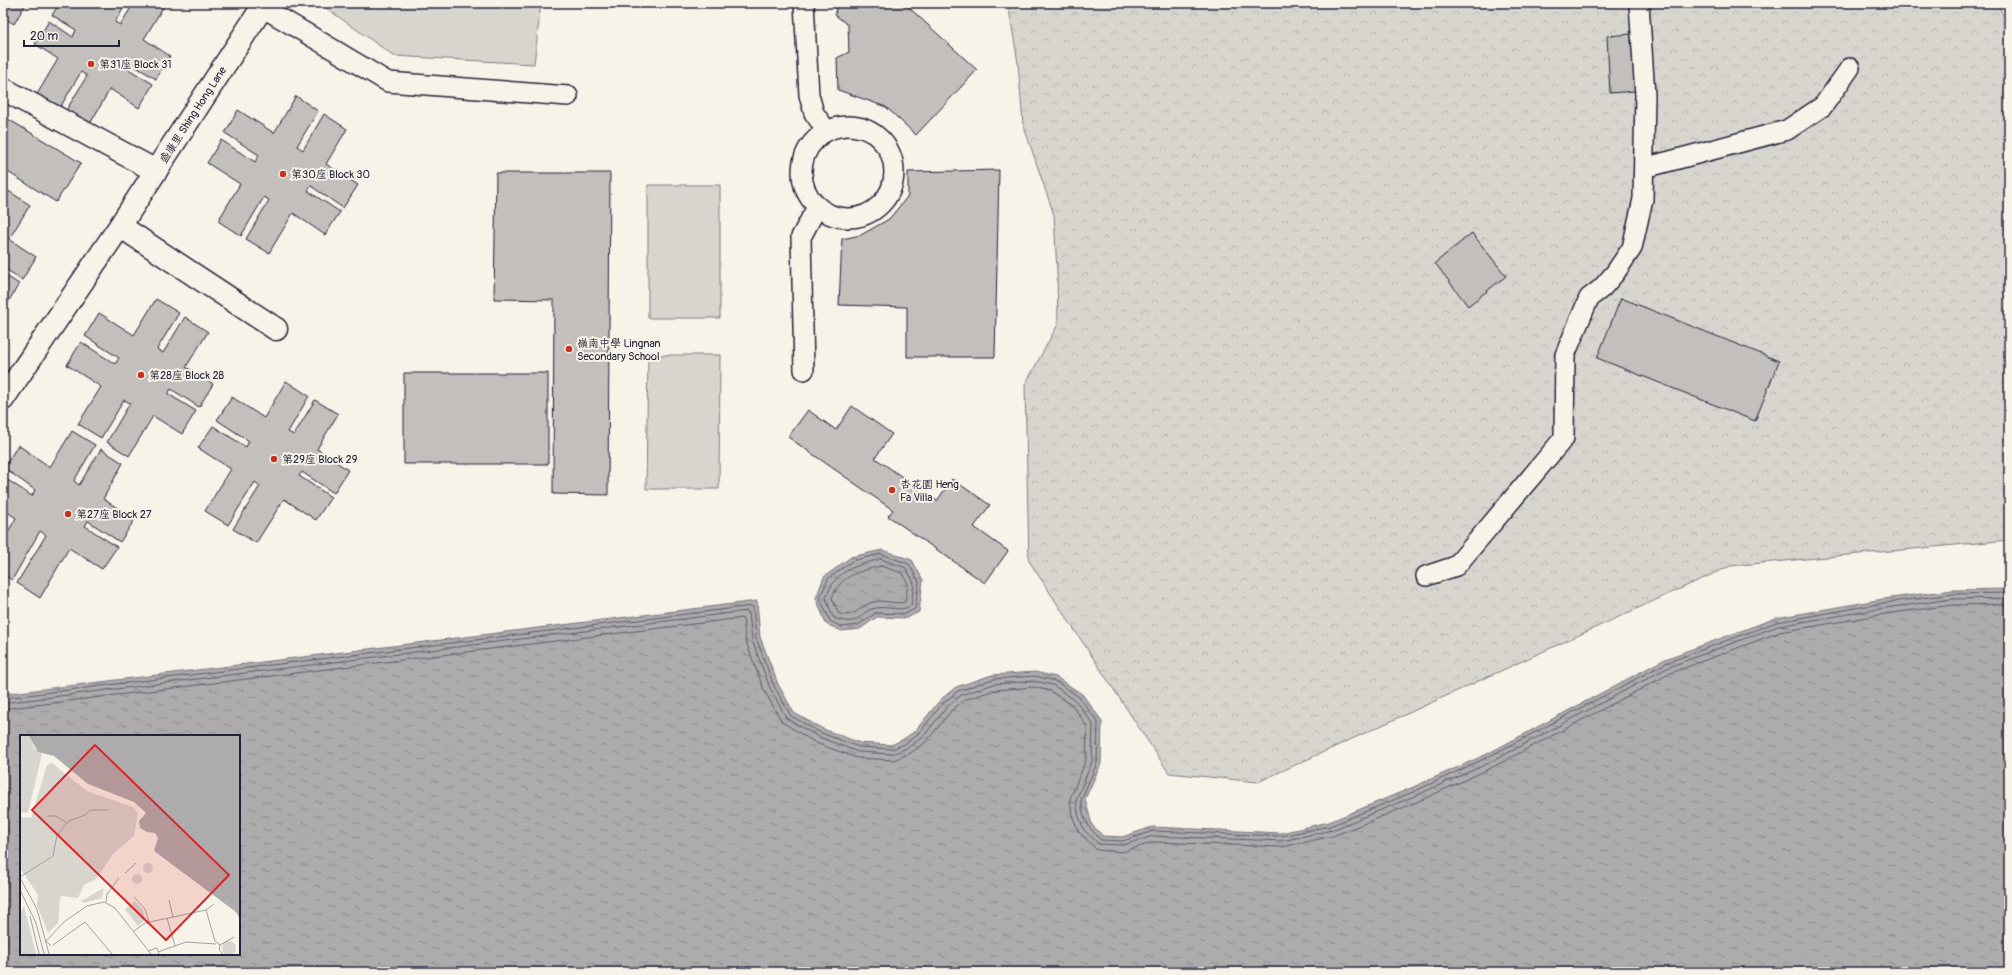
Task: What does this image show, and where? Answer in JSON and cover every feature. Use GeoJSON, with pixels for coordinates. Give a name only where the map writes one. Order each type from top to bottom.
{"type":"FeatureCollection","features":[{"type":"Feature","properties":{"kind":"street","name":"盛康里 Shing Hong Lane"},"geometry":{"type":"LineString","coordinates":[[3,399],[120,226],[264,5]]}},
{"type":"Feature","properties":{"kind":"street"},"geometry":{"type":"LineString","coordinates":[[3,89],[156,171]]}},
{"type":"Feature","properties":{"kind":"street"},"geometry":{"type":"LineString","coordinates":[[120,226],[276,329]]}},
{"type":"Feature","properties":{"kind":"lane"},"geometry":{"type":"LineString","coordinates":[[804,3],[809,96],[814,113],[826,130]]}},
{"type":"Feature","properties":{"kind":"lane"},"geometry":{"type":"LineString","coordinates":[[1426,576],[1456,566],[1564,438],[1565,355],[1589,298],[1602,288],[1615,273],[1632,248],[1643,199],[1645,95],[1639,3]]}},
{"type":"Feature","properties":{"kind":"lane"},"geometry":{"type":"LineString","coordinates":[[264,5],[388,82],[568,96]]}},
{"type":"Feature","properties":{"kind":"lane"},"geometry":{"type":"LineString","coordinates":[[1644,168],[1787,130],[1823,106],[1850,68]]}},
{"type":"Feature","properties":{"kind":"lane"},"geometry":{"type":"LineString","coordinates":[[841,126],[857,126],[871,132],[883,141],[891,154],[894,169],[892,185],[886,198],[875,209],[861,216],[846,218],[831,215],[818,207],[808,195],[802,181],[801,166],[806,152],[814,140],[826,130],[841,126]]}},
{"type":"Feature","properties":{"kind":"lane"},"geometry":{"type":"LineString","coordinates":[[804,370],[801,237],[818,207]]}},
{"type":"Feature","properties":{"kind":"green space"},"geometry":{"type":"Polygon","coordinates":[[[319,3],[541,3],[534,64],[394,56],[319,3]]]}},
{"type":"Feature","properties":{"kind":"green space"},"geometry":{"type":"Polygon","coordinates":[[[1008,3],[1997,3],[2009,27],[2009,540],[1730,566],[1258,782],[1169,773],[1029,561],[1025,385],[1058,324],[1057,272],[1054,215],[1023,124],[1018,63],[1008,3]]]}},
{"type":"Feature","properties":{"kind":"green space"},"geometry":{"type":"Polygon","coordinates":[[[648,185],[720,185],[720,318],[648,318],[648,185]]]}},
{"type":"Feature","properties":{"kind":"green space"},"geometry":{"type":"Polygon","coordinates":[[[648,355],[720,355],[719,489],[646,489],[648,355]]]}},
{"type":"Feature","properties":{"kind":"water"},"geometry":{"type":"Polygon","coordinates":[[[882,550],[912,560],[923,580],[919,612],[907,618],[877,617],[860,629],[842,631],[826,624],[816,598],[824,577],[851,557],[882,550]]]}},
{"type":"Feature","properties":{"kind":"water"},"geometry":{"type":"Polygon","coordinates":[[[2009,589],[2009,972],[3,972],[3,694],[757,601],[760,637],[778,684],[794,713],[823,729],[860,743],[891,745],[902,740],[915,731],[940,700],[956,687],[992,675],[1035,672],[1056,677],[1082,694],[1102,721],[1101,764],[1085,799],[1092,825],[1103,836],[1122,837],[1152,827],[1281,833],[1329,822],[1485,755],[1665,659],[1776,618],[1883,599],[1952,590],[2009,589]]]}},
{"type":"Feature","properties":{"kind":"building"},"geometry":{"type":"Polygon","coordinates":[[[3,3],[26,3],[14,24],[3,17],[3,3]]]}},
{"type":"Feature","properties":{"kind":"building","name":"第31座 Block 31"},"geometry":{"type":"Polygon","coordinates":[[[60,3],[84,3],[91,8],[94,3],[126,3],[115,22],[120,25],[134,3],[165,4],[144,39],[170,56],[156,79],[128,62],[125,67],[153,84],[139,108],[110,89],[87,129],[64,114],[87,76],[81,72],[58,111],[36,96],[58,59],[35,44],[49,21],[73,37],[76,30],[52,15],[60,3]]]}},
{"type":"Feature","properties":{"kind":"building"},"geometry":{"type":"Polygon","coordinates":[[[837,3],[904,3],[977,70],[916,135],[886,107],[838,90],[837,58],[849,52],[848,25],[835,15],[837,3]]]}},
{"type":"Feature","properties":{"kind":"building"},"geometry":{"type":"Polygon","coordinates":[[[1631,34],[1635,91],[1610,93],[1607,36],[1631,34]]]}},
{"type":"Feature","properties":{"kind":"building","name":"第30座 Block 30"},"geometry":{"type":"Polygon","coordinates":[[[296,96],[318,111],[297,146],[303,150],[324,114],[347,129],[326,164],[358,185],[343,208],[311,186],[308,191],[340,212],[325,235],[293,213],[269,253],[246,239],[269,200],[264,197],[241,236],[218,221],[240,184],[207,163],[221,140],[255,162],[259,155],[225,133],[238,110],[274,133],[296,96]]]}},
{"type":"Feature","properties":{"kind":"building"},"geometry":{"type":"Polygon","coordinates":[[[3,116],[81,163],[56,202],[3,169],[3,116]]]}},
{"type":"Feature","properties":{"kind":"building"},"geometry":{"type":"Polygon","coordinates":[[[999,170],[995,357],[907,357],[907,307],[839,305],[842,239],[861,235],[889,219],[908,196],[908,172],[999,170]]]}},
{"type":"Feature","properties":{"kind":"building"},"geometry":{"type":"Polygon","coordinates":[[[496,173],[610,173],[608,495],[553,494],[554,300],[494,299],[496,173]]]}},
{"type":"Feature","properties":{"kind":"building"},"geometry":{"type":"Polygon","coordinates":[[[7,190],[30,205],[9,239],[36,257],[22,280],[3,267],[3,197],[7,190]]]}},
{"type":"Feature","properties":{"kind":"building"},"geometry":{"type":"Polygon","coordinates":[[[1472,233],[1506,276],[1468,306],[1435,263],[1472,233]]]}},
{"type":"Feature","properties":{"kind":"building"},"geometry":{"type":"Polygon","coordinates":[[[3,274],[19,284],[5,307],[3,306],[3,274]]]}},
{"type":"Feature","properties":{"kind":"building"},"geometry":{"type":"Polygon","coordinates":[[[1621,298],[1779,361],[1755,421],[1597,358],[1621,298]]]}},
{"type":"Feature","properties":{"kind":"building","name":"第28座 Block 28"},"geometry":{"type":"Polygon","coordinates":[[[156,299],[179,313],[157,349],[163,353],[185,317],[208,332],[186,367],[213,384],[199,407],[171,389],[168,394],[196,411],[182,434],[153,416],[129,456],[107,442],[130,403],[124,400],[101,438],[78,424],[101,387],[67,365],[81,342],[115,364],[119,358],[85,336],[99,313],[134,335],[156,299]]]}},
{"type":"Feature","properties":{"kind":"building"},"geometry":{"type":"Polygon","coordinates":[[[404,373],[548,373],[548,464],[404,464],[404,373]]]}},
{"type":"Feature","properties":{"kind":"building","name":"第29座 Block 29"},"geometry":{"type":"Polygon","coordinates":[[[286,381],[309,396],[288,432],[294,435],[315,400],[338,414],[317,449],[348,470],[334,493],[302,472],[299,476],[331,497],[316,520],[284,499],[256,543],[233,529],[260,486],[255,482],[228,525],[205,511],[231,469],[198,448],[213,426],[246,447],[249,441],[217,420],[232,397],[264,418],[286,381]]]}},
{"type":"Feature","properties":{"kind":"building","name":"杏花園 Heng Fa Villa"},"geometry":{"type":"Polygon","coordinates":[[[852,406],[892,434],[875,458],[937,501],[952,479],[990,505],[974,527],[1008,551],[985,583],[888,516],[893,510],[788,437],[808,410],[836,430],[852,406]]]}},
{"type":"Feature","properties":{"kind":"building","name":"第27座 Block 27"},"geometry":{"type":"Polygon","coordinates":[[[72,431],[95,445],[74,481],[79,485],[101,449],[123,463],[103,499],[135,519],[120,542],[88,521],[85,526],[117,547],[102,569],[69,548],[40,598],[17,583],[46,535],[40,531],[12,580],[3,574],[3,541],[16,518],[3,509],[3,477],[32,496],[35,490],[4,468],[18,445],[50,467],[72,431]]]}},
{"type":"Feature","properties":{"kind":"place","name":"第31座 Block 31"},"geometry":{"type":"Point","coordinates":[91,64]}},
{"type":"Feature","properties":{"kind":"place","name":"第30座 Block 30"},"geometry":{"type":"Point","coordinates":[283,174]}},
{"type":"Feature","properties":{"kind":"place","name":"嶺南中學 Lingnan Secondary School"},"geometry":{"type":"Point","coordinates":[569,349]}},
{"type":"Feature","properties":{"kind":"place","name":"第28座 Block 28"},"geometry":{"type":"Point","coordinates":[141,375]}},
{"type":"Feature","properties":{"kind":"place","name":"第29座 Block 29"},"geometry":{"type":"Point","coordinates":[274,459]}},
{"type":"Feature","properties":{"kind":"place","name":"杏花園 Heng Fa Villa"},"geometry":{"type":"Point","coordinates":[892,490]}},
{"type":"Feature","properties":{"kind":"place","name":"第27座 Block 27"},"geometry":{"type":"Point","coordinates":[68,514]}}]}
